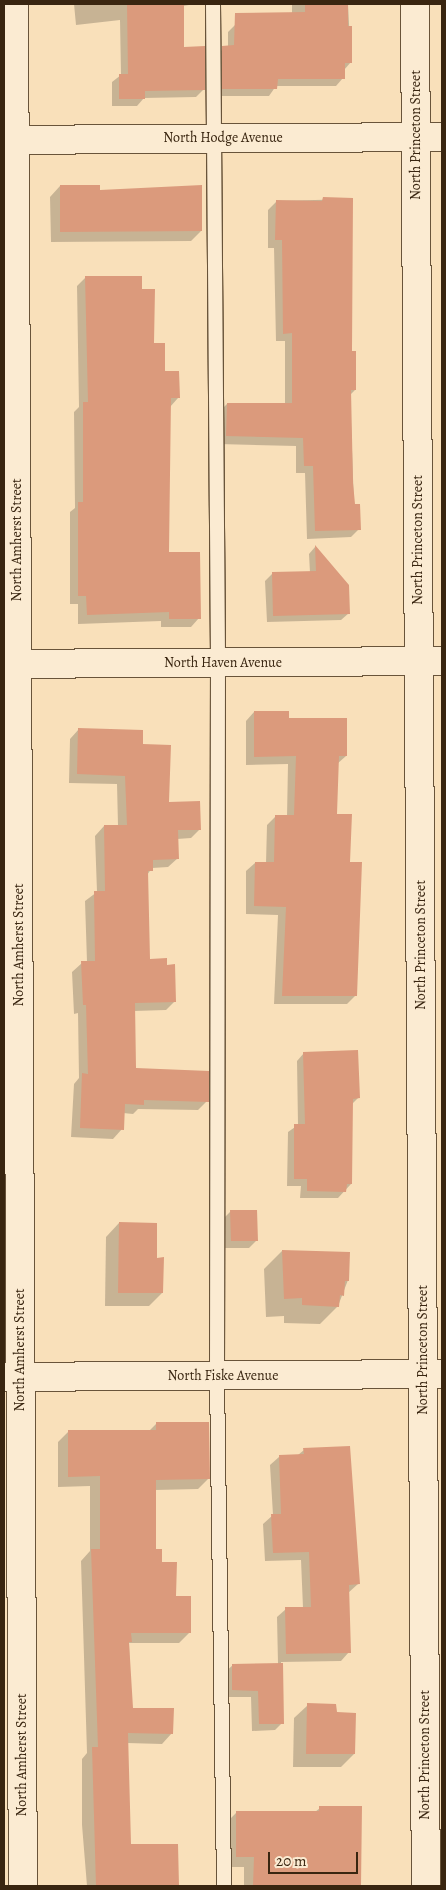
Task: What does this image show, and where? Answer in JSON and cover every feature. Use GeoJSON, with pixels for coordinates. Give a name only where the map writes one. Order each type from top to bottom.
{"type":"FeatureCollection","features":[{"type":"Feature","properties":{"kind":"street","name":"North Amherst Street"},"geometry":{"type":"LineString","coordinates":[[14,4],[9,140],[12,1377],[23,1886]]}},
{"type":"Feature","properties":{"kind":"street","name":"North Princeton Street"},"geometry":{"type":"LineString","coordinates":[[415,4],[416,137],[430,661],[433,1374],[426,1886]]}},
{"type":"Feature","properties":{"kind":"street","name":"North Hodge Avenue"},"geometry":{"type":"LineString","coordinates":[[9,140],[442,136]]}},
{"type":"Feature","properties":{"kind":"street","name":"North Haven Avenue"},"geometry":{"type":"LineString","coordinates":[[11,664],[430,661]]}},
{"type":"Feature","properties":{"kind":"street","name":"North Fiske Avenue"},"geometry":{"type":"LineString","coordinates":[[12,1377],[433,1374]]}},
{"type":"Feature","properties":{"kind":"lane"},"geometry":{"type":"LineString","coordinates":[[213,4],[218,662],[217,1376],[224,1886]]}},
{"type":"Feature","properties":{"kind":"building"},"geometry":{"type":"Polygon","coordinates":[[[127,4],[184,4],[184,47],[205,46],[205,90],[145,91],[145,99],[119,99],[119,74],[128,74],[127,4]]]}},
{"type":"Feature","properties":{"kind":"building"},"geometry":{"type":"Polygon","coordinates":[[[305,4],[348,4],[348,26],[352,26],[352,63],[345,63],[345,79],[278,79],[277,89],[222,89],[222,46],[234,45],[235,13],[305,12],[305,4]]]}},
{"type":"Feature","properties":{"kind":"building"},"geometry":{"type":"Polygon","coordinates":[[[60,185],[100,185],[100,190],[202,185],[202,231],[60,232],[60,185]]]}},
{"type":"Feature","properties":{"kind":"building"},"geometry":{"type":"Polygon","coordinates":[[[323,197],[353,198],[352,351],[356,351],[356,390],[351,390],[353,483],[355,504],[360,504],[361,530],[315,531],[313,466],[304,466],[303,438],[226,436],[227,403],[292,403],[292,333],[283,334],[282,240],[275,240],[276,200],[322,201],[323,197]]]}},
{"type":"Feature","properties":{"kind":"building"},"geometry":{"type":"Polygon","coordinates":[[[85,276],[142,276],[142,289],[155,289],[154,343],[165,343],[165,371],[179,371],[180,398],[171,398],[169,552],[200,552],[201,619],[169,619],[169,612],[87,615],[86,596],[78,596],[78,502],[83,502],[83,402],[88,402],[85,276]]]}},
{"type":"Feature","properties":{"kind":"building"},"geometry":{"type":"Polygon","coordinates":[[[315,545],[349,585],[350,614],[273,616],[272,572],[316,571],[315,545]]]}},
{"type":"Feature","properties":{"kind":"building"},"geometry":{"type":"Polygon","coordinates":[[[254,711],[289,711],[289,718],[347,718],[347,756],[339,756],[337,814],[352,814],[350,862],[362,862],[357,996],[282,996],[286,907],[254,906],[255,862],[274,862],[275,815],[294,815],[296,756],[254,757],[254,711]]]}},
{"type":"Feature","properties":{"kind":"building"},"geometry":{"type":"Polygon","coordinates":[[[78,728],[143,730],[143,744],[171,745],[169,802],[200,801],[201,830],[178,830],[179,859],[153,860],[153,871],[148,871],[150,959],[167,958],[167,965],[175,964],[176,1002],[135,1003],[136,1068],[209,1071],[209,1102],[144,1100],[144,1105],[125,1104],[124,1130],[80,1128],[82,1073],[88,1074],[86,1005],[83,1005],[81,961],[95,961],[94,891],[105,891],[104,825],[127,825],[125,776],[77,774],[78,728]]]}},
{"type":"Feature","properties":{"kind":"building"},"geometry":{"type":"Polygon","coordinates":[[[358,1050],[360,1098],[353,1099],[352,1184],[347,1184],[346,1192],[307,1191],[307,1179],[294,1179],[294,1124],[305,1124],[303,1052],[358,1050]]]}},
{"type":"Feature","properties":{"kind":"building"},"geometry":{"type":"Polygon","coordinates":[[[230,1210],[257,1210],[258,1241],[231,1241],[230,1210]]]}},
{"type":"Feature","properties":{"kind":"building"},"geometry":{"type":"Polygon","coordinates":[[[119,1222],[157,1223],[157,1258],[164,1257],[163,1293],[118,1293],[119,1222]]]}},
{"type":"Feature","properties":{"kind":"building"},"geometry":{"type":"Polygon","coordinates":[[[282,1250],[350,1252],[349,1281],[345,1281],[344,1296],[340,1295],[339,1307],[302,1305],[302,1298],[284,1299],[282,1250]]]}},
{"type":"Feature","properties":{"kind":"building"},"geometry":{"type":"Polygon","coordinates":[[[156,1422],[209,1422],[210,1479],[156,1480],[156,1549],[162,1549],[162,1562],[177,1562],[176,1596],[191,1596],[191,1633],[131,1633],[132,1642],[129,1642],[133,1708],[174,1708],[173,1734],[128,1733],[131,1844],[178,1844],[179,1886],[96,1886],[92,1747],[98,1747],[91,1549],[100,1549],[100,1476],[68,1477],[68,1430],[156,1430],[156,1422]]]}},
{"type":"Feature","properties":{"kind":"building"},"geometry":{"type":"Polygon","coordinates":[[[350,1446],[360,1584],[349,1585],[351,1653],[286,1654],[285,1607],[311,1607],[309,1552],[273,1553],[271,1514],[281,1514],[279,1455],[304,1454],[303,1448],[350,1446]]]}},
{"type":"Feature","properties":{"kind":"building"},"geometry":{"type":"Polygon","coordinates":[[[283,1663],[284,1724],[259,1724],[258,1691],[232,1690],[232,1664],[283,1663]]]}},
{"type":"Feature","properties":{"kind":"building"},"geometry":{"type":"Polygon","coordinates":[[[307,1703],[336,1704],[337,1712],[356,1713],[355,1754],[306,1754],[307,1703]]]}},
{"type":"Feature","properties":{"kind":"building"},"geometry":{"type":"Polygon","coordinates":[[[319,1806],[362,1806],[361,1886],[253,1886],[254,1857],[236,1857],[236,1811],[319,1811],[319,1806]]]}}]}
